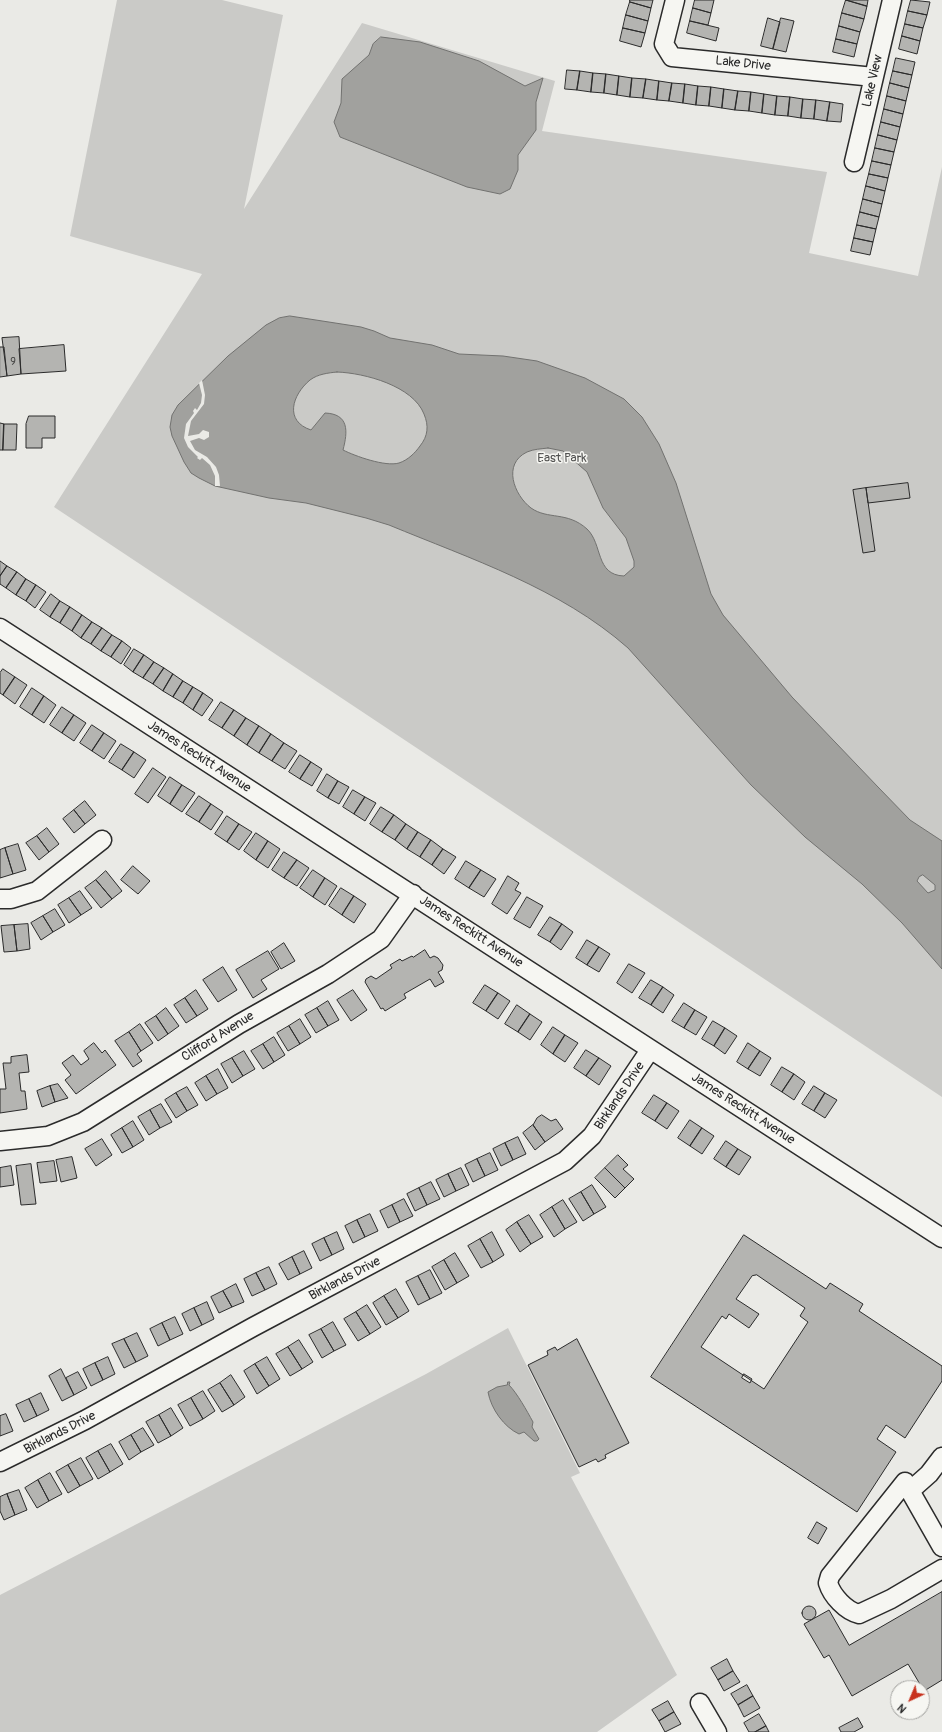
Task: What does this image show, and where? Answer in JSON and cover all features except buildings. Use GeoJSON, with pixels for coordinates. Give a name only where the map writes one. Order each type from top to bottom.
{"type":"FeatureCollection","features":[{"type":"Feature","properties":{"kind":"street","name":"Lake Drive"},"geometry":{"type":"LineString","coordinates":[[675,0],[664,44],[672,57],[874,77]]}},
{"type":"Feature","properties":{"kind":"street","name":"Lake View"},"geometry":{"type":"LineString","coordinates":[[854,162],[892,0]]}},
{"type":"Feature","properties":{"kind":"street","name":"James Reckitt Avenue"},"geometry":{"type":"LineString","coordinates":[[0,628],[413,894],[650,1050],[942,1238]]}},
{"type":"Feature","properties":{"kind":"street"},"geometry":{"type":"LineString","coordinates":[[0,899],[11,899],[37,891],[102,840]]}},
{"type":"Feature","properties":{"kind":"street","name":"Clifford Avenue"},"geometry":{"type":"LineString","coordinates":[[0,1141],[48,1136],[83,1122],[238,1024],[328,974],[381,939],[413,894]]}},
{"type":"Feature","properties":{"kind":"street","name":"Birklands Drive"},"geometry":{"type":"LineString","coordinates":[[0,1462],[85,1420],[253,1327],[565,1162],[592,1136],[650,1050]]}},
{"type":"Feature","properties":{"kind":"street"},"geometry":{"type":"LineString","coordinates":[[911,1490],[929,1474],[942,1457]]}},
{"type":"Feature","properties":{"kind":"street"},"geometry":{"type":"LineString","coordinates":[[942,1547],[911,1490],[905,1482],[830,1576],[828,1583],[851,1612],[859,1614],[891,1599],[942,1569]]}},
{"type":"Feature","properties":{"kind":"street"},"geometry":{"type":"LineString","coordinates":[[700,1703],[717,1732]]}},
{"type":"Feature","properties":{"kind":"green space","name":"East Park"},"geometry":{"type":"Polygon","coordinates":[[[117,0],[222,0],[283,15],[244,209],[362,23],[555,81],[542,131],[827,172],[809,253],[918,276],[942,167],[942,1097],[54,507],[202,274],[70,236],[117,0]]]}},
{"type":"Feature","properties":{"kind":"green space"},"geometry":{"type":"Polygon","coordinates":[[[508,1328],[580,1473],[571,1477],[677,1675],[597,1732],[0,1732],[0,1595],[426,1374],[508,1328]]]}},
{"type":"Feature","properties":{"kind":"shaded area"},"geometry":{"type":"Polygon","coordinates":[[[381,37],[420,42],[479,61],[525,86],[543,78],[536,102],[536,130],[518,155],[518,170],[510,189],[500,194],[467,187],[340,137],[334,122],[341,103],[342,79],[369,55],[373,44],[381,37]]]}},
{"type":"Feature","properties":{"kind":"shaded area"},"geometry":{"type":"Polygon","coordinates":[[[290,316],[361,327],[390,338],[432,345],[459,354],[503,356],[537,361],[585,378],[624,399],[642,417],[659,444],[676,483],[711,594],[723,615],[792,697],[878,787],[910,820],[942,841],[942,969],[902,923],[862,884],[805,837],[751,785],[628,648],[602,627],[574,608],[483,563],[389,525],[306,503],[269,498],[215,486],[191,473],[184,462],[172,436],[170,427],[172,415],[178,405],[228,356],[266,325],[279,318],[290,316]],[[337,372],[316,376],[304,386],[299,393],[295,400],[294,414],[302,426],[311,430],[325,413],[333,414],[343,420],[345,425],[346,436],[343,450],[362,458],[386,464],[399,463],[411,456],[423,442],[427,431],[426,418],[418,404],[410,396],[387,383],[361,375],[337,372]],[[548,448],[527,452],[519,457],[515,464],[513,480],[520,495],[531,508],[537,512],[580,523],[592,535],[604,565],[608,570],[615,574],[624,576],[634,567],[634,561],[626,538],[603,508],[587,472],[563,451],[548,448]],[[923,875],[919,877],[917,881],[928,893],[935,890],[935,885],[923,875]]]}},
{"type":"Feature","properties":{"kind":"shaded area"},"geometry":{"type":"Polygon","coordinates":[[[508,1382],[510,1382],[509,1385],[519,1397],[533,1422],[532,1427],[539,1439],[537,1441],[534,1441],[524,1432],[519,1434],[508,1427],[499,1417],[492,1405],[488,1392],[497,1387],[507,1385],[508,1382]]]}},
{"type":"Feature","properties":{"kind":"pier"},"geometry":{"type":"Polygon","coordinates":[[[202,380],[205,395],[204,404],[191,421],[188,436],[199,434],[203,430],[209,432],[209,437],[204,440],[199,438],[190,441],[195,450],[207,457],[216,467],[219,475],[220,486],[215,486],[215,476],[210,465],[202,458],[200,460],[197,458],[198,457],[188,447],[184,438],[186,424],[194,413],[193,411],[195,408],[197,410],[201,403],[202,395],[199,383],[202,380]]]}}]}
